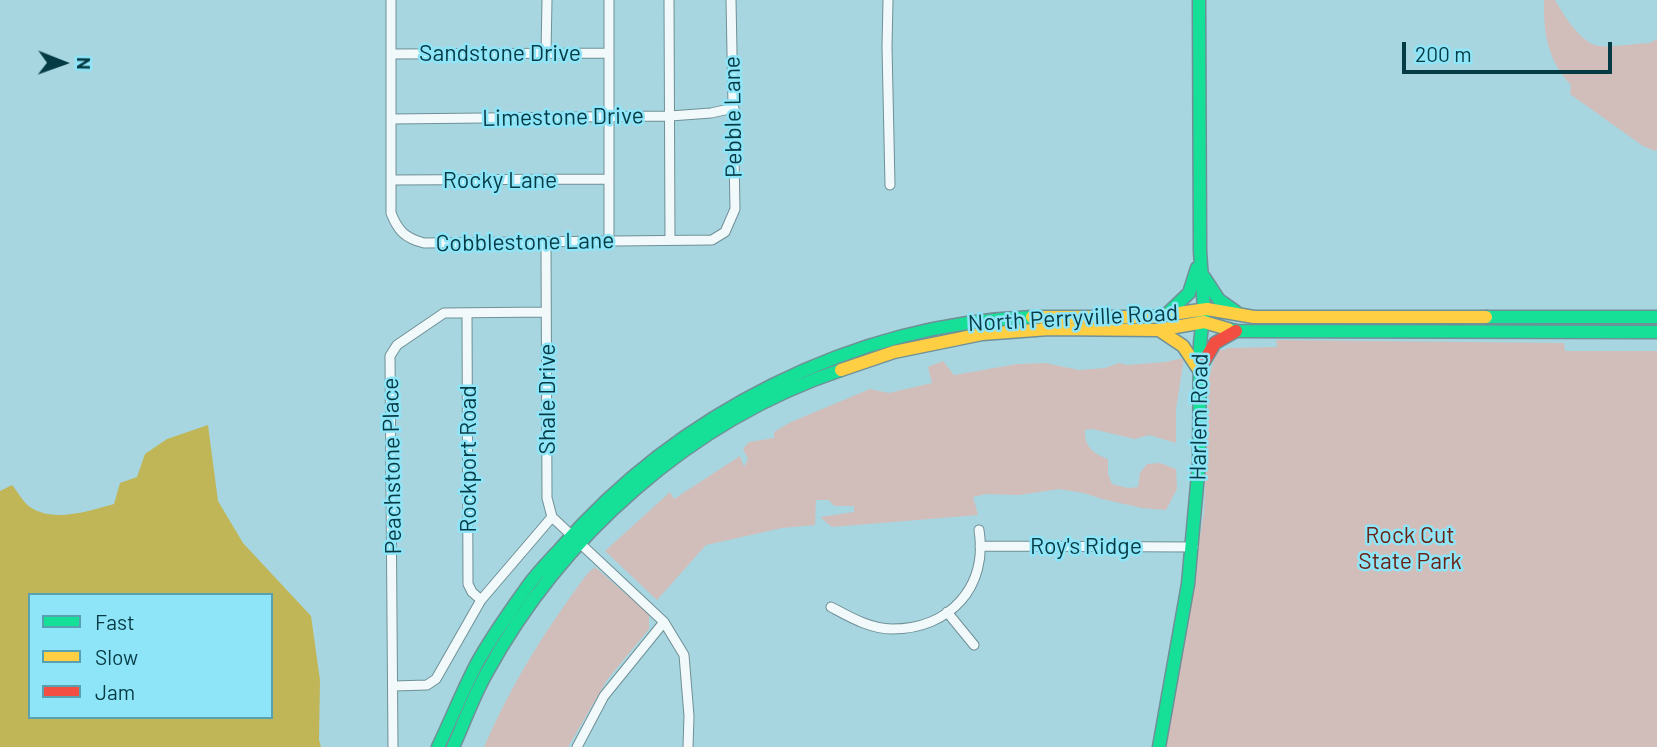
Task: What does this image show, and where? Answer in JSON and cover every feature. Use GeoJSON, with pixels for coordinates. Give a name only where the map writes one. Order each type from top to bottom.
{"type":"FeatureCollection","features":[{"type":"Feature","properties":{"kind":"main road","name":"Harlem Road"},"geometry":{"type":"LineString","coordinates":[[1159,747],[1193,547],[1199,463],[1200,343],[1204,315],[1200,251],[1199,0]]}},
{"type":"Feature","properties":{"kind":"main road"},"geometry":{"type":"LineString","coordinates":[[1200,251],[1202,274],[1219,299],[1238,313],[1254,317]]}},
{"type":"Feature","properties":{"kind":"main road"},"geometry":{"type":"LineString","coordinates":[[1200,251],[1189,293],[1158,323],[1184,345],[1200,372]]}},
{"type":"Feature","properties":{"kind":"main road","name":"North Perryville Road"},"geometry":{"type":"LineString","coordinates":[[1204,315],[1236,331],[1657,332]]}},
{"type":"Feature","properties":{"kind":"main road","name":"North Perryville Road"},"geometry":{"type":"LineString","coordinates":[[438,747],[486,646],[516,601],[575,537],[690,447],[752,409],[819,377],[894,352],[982,334],[1158,323],[1204,315],[1657,317]]}},
{"type":"Feature","properties":{"kind":"main road"},"geometry":{"type":"LineString","coordinates":[[1200,372],[1211,345],[1236,331]]}},
{"type":"Feature","properties":{"kind":"main road","name":"North Perryville Road"},"geometry":{"type":"LineString","coordinates":[[454,742],[485,675],[575,537]]}},
{"type":"Feature","properties":{"kind":"street","name":"Cobblestone Lane"},"geometry":{"type":"LineString","coordinates":[[391,0],[391,213],[397,228],[409,239],[424,243],[712,240],[725,232]]}},
{"type":"Feature","properties":{"kind":"street"},"geometry":{"type":"LineString","coordinates":[[545,52],[547,0]]}},
{"type":"Feature","properties":{"kind":"street"},"geometry":{"type":"LineString","coordinates":[[609,0],[609,240]]}},
{"type":"Feature","properties":{"kind":"street"},"geometry":{"type":"LineString","coordinates":[[669,0],[670,240]]}},
{"type":"Feature","properties":{"kind":"street","name":"Pebble Lane"},"geometry":{"type":"LineString","coordinates":[[725,232],[735,209],[731,0]]}},
{"type":"Feature","properties":{"kind":"street"},"geometry":{"type":"LineString","coordinates":[[888,0],[890,185]]}},
{"type":"Feature","properties":{"kind":"street","name":"Sandstone Drive"},"geometry":{"type":"LineString","coordinates":[[391,54],[609,53]]}},
{"type":"Feature","properties":{"kind":"street","name":"Limestone Drive"},"geometry":{"type":"LineString","coordinates":[[392,118],[670,116],[734,108]]}},
{"type":"Feature","properties":{"kind":"street","name":"Rocky Lane"},"geometry":{"type":"LineString","coordinates":[[391,180],[609,179]]}},
{"type":"Feature","properties":{"kind":"street","name":"Shale Drive"},"geometry":{"type":"LineString","coordinates":[[546,243],[547,498],[552,517]]}},
{"type":"Feature","properties":{"kind":"street","name":"Peachstone Place"},"geometry":{"type":"LineString","coordinates":[[393,747],[390,356],[397,345],[444,313],[546,312]]}},
{"type":"Feature","properties":{"kind":"street","name":"Rockport Road"},"geometry":{"type":"LineString","coordinates":[[467,313],[468,584],[481,600]]}},
{"type":"Feature","properties":{"kind":"street"},"geometry":{"type":"LineString","coordinates":[[394,686],[427,685],[436,679],[481,600],[552,517],[664,622],[684,655],[689,716],[688,747]]}},
{"type":"Feature","properties":{"kind":"street"},"geometry":{"type":"LineString","coordinates":[[831,607],[861,622],[892,629],[934,621],[961,603],[971,588],[977,570],[979,530]]}},
{"type":"Feature","properties":{"kind":"street","name":"Roy's Ridge"},"geometry":{"type":"LineString","coordinates":[[980,546],[1193,547]]}},
{"type":"Feature","properties":{"kind":"street"},"geometry":{"type":"LineString","coordinates":[[947,612],[974,645]]}},
{"type":"Feature","properties":{"kind":"street"},"geometry":{"type":"LineString","coordinates":[[577,747],[604,696],[664,622]]}},
{"type":"Feature","properties":{"kind":"green space"},"geometry":{"type":"Polygon","coordinates":[[[1544,0],[1555,0],[1577,32],[1595,45],[1650,43],[1657,39],[1655,151],[1643,146],[1570,94],[1571,85],[1557,66],[1548,46],[1544,0]]]}},
{"type":"Feature","properties":{"kind":"green space","name":"Rock Cut State Park"},"geometry":{"type":"Polygon","coordinates":[[[1276,340],[1564,343],[1565,351],[1657,351],[1657,747],[1164,747],[1204,513],[1209,377],[1217,350],[1277,347],[1276,340]]]}},
{"type":"Feature","properties":{"kind":"green space"},"geometry":{"type":"Polygon","coordinates":[[[1184,358],[1176,409],[1176,443],[1149,435],[1135,439],[1092,429],[1085,430],[1086,441],[1091,449],[1108,459],[1108,474],[1112,484],[1128,488],[1138,487],[1140,473],[1147,464],[1160,463],[1176,469],[1177,489],[1166,510],[1142,508],[1059,489],[1019,495],[986,494],[973,497],[978,515],[832,527],[820,517],[854,512],[854,506],[834,506],[829,500],[816,500],[815,525],[782,528],[706,545],[657,600],[605,551],[670,492],[674,499],[740,456],[744,467],[748,459],[743,449],[749,442],[774,438],[774,432],[791,422],[870,389],[889,393],[932,383],[928,367],[943,361],[954,375],[1017,364],[1045,363],[1079,370],[1105,368],[1119,363],[1127,365],[1184,358]]]}},
{"type":"Feature","properties":{"kind":"green space"},"geometry":{"type":"Polygon","coordinates":[[[595,567],[649,614],[649,629],[607,680],[568,747],[484,747],[530,657],[587,574],[595,567]]]}},
{"type":"Feature","properties":{"kind":"shaded area"},"geometry":{"type":"Polygon","coordinates":[[[208,425],[218,501],[243,543],[311,616],[320,680],[321,747],[0,747],[0,491],[12,485],[30,507],[39,512],[60,515],[93,510],[114,504],[120,483],[137,477],[145,454],[167,439],[208,425]]]}},
{"type":"Feature","properties":{"kind":"traffic: fast"},"geometry":{"type":"LineString","coordinates":[[1159,747],[1188,584],[1199,463],[1200,343],[1204,309],[1200,251],[1199,0]]}},
{"type":"Feature","properties":{"kind":"traffic: fast"},"geometry":{"type":"LineString","coordinates":[[1168,313],[1189,293],[1197,268]]}},
{"type":"Feature","properties":{"kind":"traffic: fast"},"geometry":{"type":"LineString","coordinates":[[1204,277],[1219,300],[1236,312]]}},
{"type":"Feature","properties":{"kind":"traffic: fast"},"geometry":{"type":"LineString","coordinates":[[438,747],[476,665],[529,584],[607,501],[658,457],[714,418],[773,385],[835,358],[899,337],[965,323],[1032,317]]}},
{"type":"Feature","properties":{"kind":"traffic: fast"},"geometry":{"type":"LineString","coordinates":[[1486,317],[1657,317]]}},
{"type":"Feature","properties":{"kind":"traffic: fast"},"geometry":{"type":"LineString","coordinates":[[1228,329],[1657,332]]}},
{"type":"Feature","properties":{"kind":"traffic: fast"},"geometry":{"type":"LineString","coordinates":[[453,747],[481,683],[517,623],[552,575],[592,530],[635,489],[683,452],[733,419],[786,392],[841,370]]}},
{"type":"Feature","properties":{"kind":"traffic: slow"},"geometry":{"type":"LineString","coordinates":[[1032,317],[1151,317],[1207,309],[1254,317],[1486,317]]}},
{"type":"Feature","properties":{"kind":"traffic: slow"},"geometry":{"type":"LineString","coordinates":[[841,370],[894,352],[982,334],[1049,329],[1158,330],[1204,322],[1228,329]]}},
{"type":"Feature","properties":{"kind":"traffic: slow"},"geometry":{"type":"LineString","coordinates":[[1159,330],[1183,346],[1199,370]]}},
{"type":"Feature","properties":{"kind":"traffic: jam"},"geometry":{"type":"LineString","coordinates":[[1202,365],[1215,343],[1236,331]]}}]}
